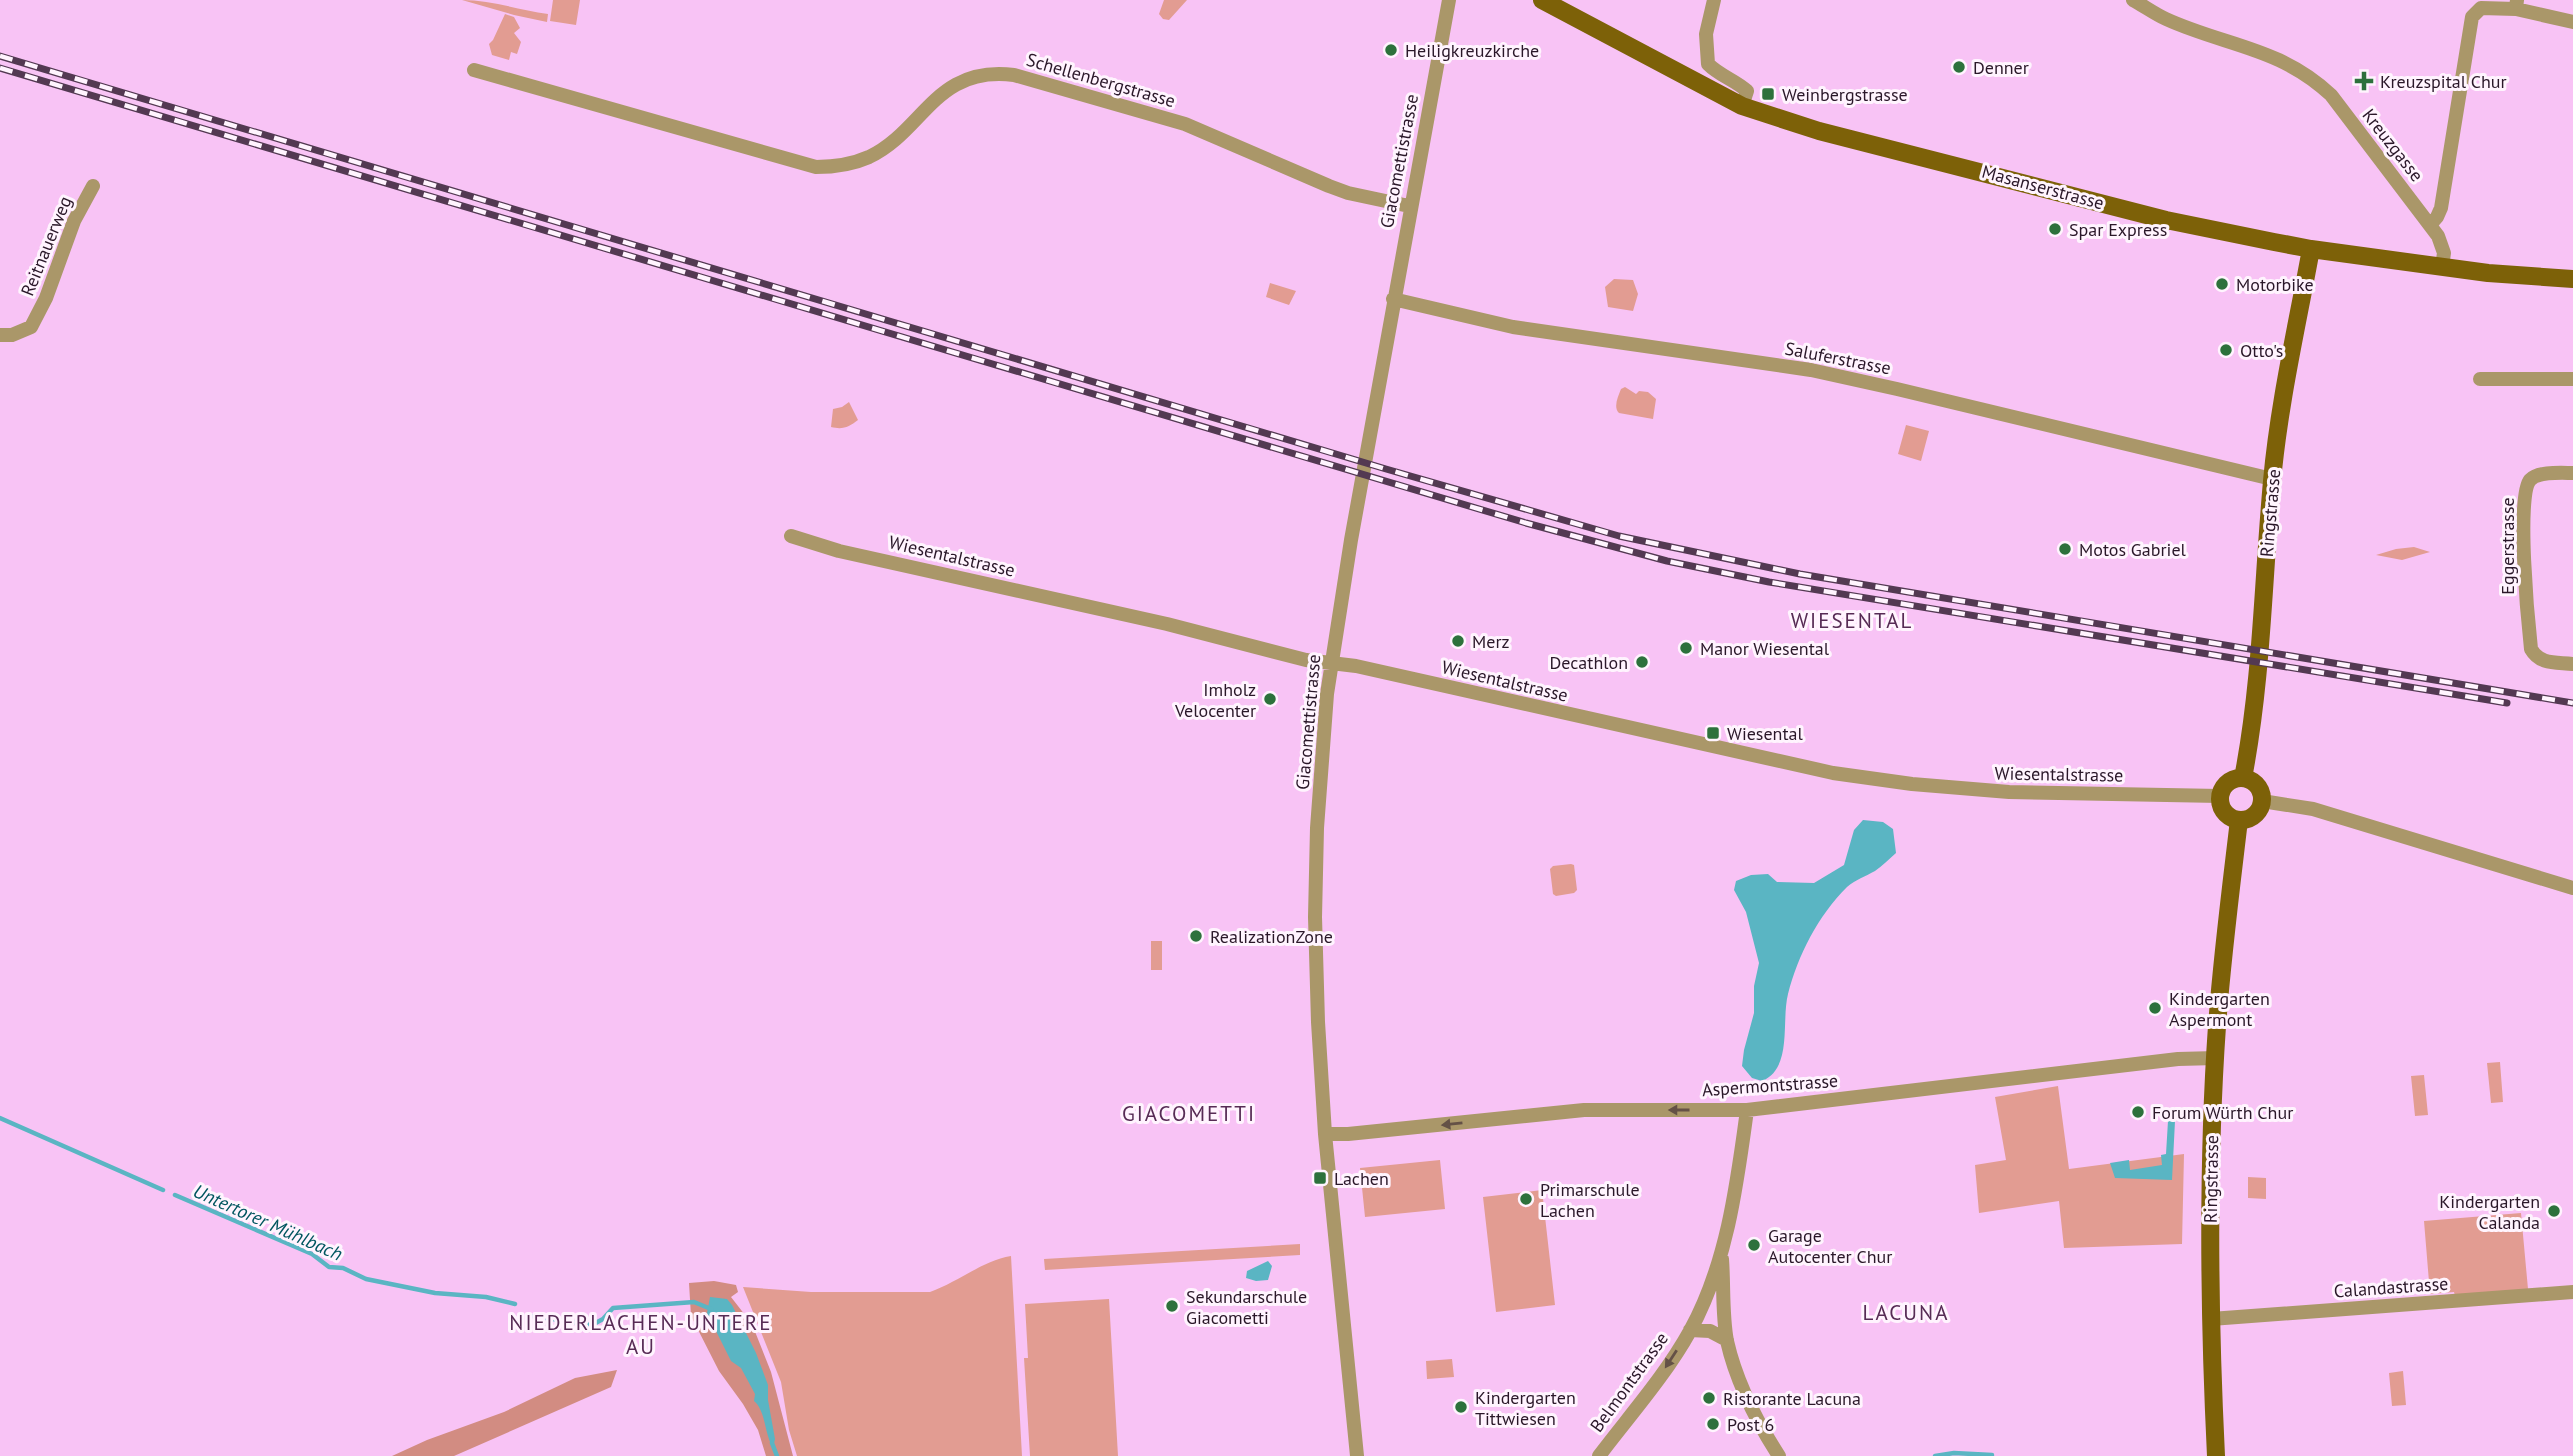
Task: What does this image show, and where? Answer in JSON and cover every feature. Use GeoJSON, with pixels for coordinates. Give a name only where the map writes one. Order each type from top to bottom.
{"type":"FeatureCollection","features":[{"type":"Feature","properties":{"kind":"main road","name":"Masanserstrasse"},"geometry":{"type":"LineString","coordinates":[[1542,0],[1742,106],[1819,131],[2139,213],[2311,249],[2496,274],[2573,279]]}},
{"type":"Feature","properties":{"kind":"main road","name":"Ringstrasse"},"geometry":{"type":"LineString","coordinates":[[2244,778],[2257,677],[2272,479],[2281,413],[2311,249]]}},
{"type":"Feature","properties":{"kind":"main road"},"geometry":{"type":"LineString","coordinates":[[2244,778],[2257,786],[2262,801],[2254,815],[2239,820],[2225,812],[2220,796],[2231,781],[2244,778]]}},
{"type":"Feature","properties":{"kind":"main road","name":"Ringstrasse"},"geometry":{"type":"LineString","coordinates":[[2216,1456],[2210,1194],[2221,974],[2239,820]]}},
{"type":"Feature","properties":{"kind":"street","name":"Giacomettistrasse"},"geometry":{"type":"LineString","coordinates":[[1357,1456],[1325,1134],[1316,990],[1317,828],[1332,664],[1355,515],[1448,0]]}},
{"type":"Feature","properties":{"kind":"street"},"geometry":{"type":"LineString","coordinates":[[1714,0],[1706,34],[1708,64],[1721,76],[1739,84],[1747,92],[1742,106]]}},
{"type":"Feature","properties":{"kind":"street","name":"Kreuzgasse"},"geometry":{"type":"LineString","coordinates":[[2133,0],[2166,19],[2283,60],[2316,82],[2330,95],[2430,225],[2443,248],[2442,267]]}},
{"type":"Feature","properties":{"kind":"street"},"geometry":{"type":"LineString","coordinates":[[2430,225],[2441,208],[2472,17],[2481,8],[2516,4],[2573,22]]}},
{"type":"Feature","properties":{"kind":"street","name":"Schellenbergstrasse"},"geometry":{"type":"LineString","coordinates":[[474,70],[816,167],[849,165],[871,156],[891,142],[947,89],[965,80],[991,74],[1014,75],[1185,124],[1348,193],[1409,206]]}},
{"type":"Feature","properties":{"kind":"street","name":"Reitnauerweg"},"geometry":{"type":"LineString","coordinates":[[0,335],[12,335],[31,327],[46,299],[74,221],[93,186]]}},
{"type":"Feature","properties":{"kind":"street","name":"Saluferstrasse"},"geometry":{"type":"LineString","coordinates":[[1393,299],[1514,327],[1811,370],[2272,479]]}},
{"type":"Feature","properties":{"kind":"street"},"geometry":{"type":"LineString","coordinates":[[2480,379],[2573,379]]}},
{"type":"Feature","properties":{"kind":"street","name":"Eggerstrasse"},"geometry":{"type":"LineString","coordinates":[[2573,473],[2536,476],[2529,481],[2525,491],[2525,590],[2531,649],[2542,661],[2573,664]]}},
{"type":"Feature","properties":{"kind":"street","name":"Wiesentalstrasse"},"geometry":{"type":"LineString","coordinates":[[791,536],[839,551],[1167,624],[1306,660],[1356,666],[1833,773],[1912,785],[2021,793],[2220,796]]}},
{"type":"Feature","properties":{"kind":"street"},"geometry":{"type":"LineString","coordinates":[[2262,801],[2313,809],[2573,888]]}},
{"type":"Feature","properties":{"kind":"street","name":"Aspermontstrasse"},"geometry":{"type":"LineString","coordinates":[[1325,1134],[1348,1134],[1584,1110],[1747,1110],[2166,1061],[2216,1058]]}},
{"type":"Feature","properties":{"kind":"street","name":"Belmontstrasse"},"geometry":{"type":"LineString","coordinates":[[1599,1456],[1660,1377],[1690,1330],[1722,1254],[1747,1110]]}},
{"type":"Feature","properties":{"kind":"street","name":"Belmontstrasse"},"geometry":{"type":"LineString","coordinates":[[1722,1254],[1727,1340],[1739,1378],[1765,1434],[1779,1456]]}},
{"type":"Feature","properties":{"kind":"street","name":"Calandastrasse"},"geometry":{"type":"LineString","coordinates":[[2211,1319],[2573,1293]]}},
{"type":"Feature","properties":{"kind":"street","name":"Belmontstrasse"},"geometry":{"type":"LineString","coordinates":[[1690,1330],[1710,1331],[1727,1340]]}},
{"type":"Feature","properties":{"kind":"shaded area"},"geometry":{"type":"Polygon","coordinates":[[[462,0],[548,14],[547,22],[514,15],[462,0]]]}},
{"type":"Feature","properties":{"kind":"shaded area"},"geometry":{"type":"Polygon","coordinates":[[[553,0],[580,0],[576,25],[550,21],[553,0]]]}},
{"type":"Feature","properties":{"kind":"shaded area"},"geometry":{"type":"Polygon","coordinates":[[[1164,0],[1187,0],[1169,20],[1163,19],[1159,14],[1164,0]]]}},
{"type":"Feature","properties":{"kind":"shaded area"},"geometry":{"type":"Polygon","coordinates":[[[505,14],[514,17],[520,28],[514,33],[521,42],[517,54],[511,52],[509,60],[492,55],[489,44],[505,14]]]}},
{"type":"Feature","properties":{"kind":"shaded area"},"geometry":{"type":"Polygon","coordinates":[[[1614,279],[1633,280],[1638,294],[1633,311],[1608,307],[1605,287],[1614,279]]]}},
{"type":"Feature","properties":{"kind":"shaded area"},"geometry":{"type":"Polygon","coordinates":[[[1270,283],[1296,291],[1289,305],[1266,297],[1270,283]]]}},
{"type":"Feature","properties":{"kind":"shaded area"},"geometry":{"type":"Polygon","coordinates":[[[1625,387],[1636,394],[1639,391],[1648,392],[1656,399],[1653,419],[1619,413],[1617,402],[1621,389],[1625,387]]]}},
{"type":"Feature","properties":{"kind":"shaded area"},"geometry":{"type":"Polygon","coordinates":[[[849,402],[858,420],[846,427],[831,427],[833,409],[849,402]]]}},
{"type":"Feature","properties":{"kind":"shaded area"},"geometry":{"type":"Polygon","coordinates":[[[1906,425],[1929,431],[1921,461],[1898,454],[1906,425]]]}},
{"type":"Feature","properties":{"kind":"shaded area"},"geometry":{"type":"Polygon","coordinates":[[[2414,547],[2430,552],[2402,560],[2376,555],[2396,549],[2414,547]]]}},
{"type":"Feature","properties":{"kind":"shaded area"},"geometry":{"type":"Polygon","coordinates":[[[1863,820],[1883,822],[1893,829],[1896,853],[1875,871],[1847,887],[1818,923],[1797,965],[1788,994],[1784,1043],[1778,1066],[1772,1075],[1762,1081],[1752,1078],[1742,1066],[1754,1013],[1754,986],[1759,963],[1746,912],[1734,890],[1736,881],[1751,875],[1768,874],[1777,882],[1814,883],[1844,865],[1854,830],[1863,820]]]}},
{"type":"Feature","properties":{"kind":"shaded area"},"geometry":{"type":"Polygon","coordinates":[[[1574,865],[1577,890],[1556,896],[1553,894],[1550,869],[1553,866],[1574,865]]]}},
{"type":"Feature","properties":{"kind":"shaded area"},"geometry":{"type":"Polygon","coordinates":[[[1151,941],[1162,941],[1162,970],[1151,970],[1151,941]]]}},
{"type":"Feature","properties":{"kind":"shaded area"},"geometry":{"type":"Polygon","coordinates":[[[2500,1062],[2503,1102],[2491,1103],[2487,1063],[2500,1062]]]}},
{"type":"Feature","properties":{"kind":"shaded area"},"geometry":{"type":"Polygon","coordinates":[[[2424,1075],[2428,1115],[2415,1116],[2411,1076],[2424,1075]]]}},
{"type":"Feature","properties":{"kind":"shaded area"},"geometry":{"type":"Polygon","coordinates":[[[2058,1086],[2069,1169],[2184,1154],[2182,1244],[2064,1248],[2059,1201],[1979,1213],[1975,1165],[2006,1160],[1995,1097],[2058,1086]]]}},
{"type":"Feature","properties":{"kind":"shaded area"},"geometry":{"type":"Polygon","coordinates":[[[2168,1121],[2175,1121],[2172,1180],[2115,1178],[2110,1163],[2129,1160],[2130,1170],[2162,1165],[2161,1155],[2166,1154],[2168,1121]]]}},
{"type":"Feature","properties":{"kind":"shaded area"},"geometry":{"type":"Polygon","coordinates":[[[1440,1160],[1445,1209],[1365,1217],[1360,1168],[1440,1160]]]}},
{"type":"Feature","properties":{"kind":"shaded area"},"geometry":{"type":"Polygon","coordinates":[[[2248,1177],[2266,1178],[2266,1199],[2248,1198],[2248,1177]]]}},
{"type":"Feature","properties":{"kind":"shaded area"},"geometry":{"type":"Polygon","coordinates":[[[1542,1190],[1555,1305],[1496,1312],[1483,1197],[1542,1190]]]}},
{"type":"Feature","properties":{"kind":"shaded area"},"geometry":{"type":"Polygon","coordinates":[[[2521,1213],[2528,1289],[2455,1296],[2454,1292],[2430,1294],[2424,1221],[2521,1213]]]}},
{"type":"Feature","properties":{"kind":"shaded area"},"geometry":{"type":"Polygon","coordinates":[[[1300,1244],[1300,1255],[1045,1270],[1044,1259],[1300,1244]]]}},
{"type":"Feature","properties":{"kind":"shaded area"},"geometry":{"type":"Polygon","coordinates":[[[1011,1256],[1022,1456],[797,1456],[789,1430],[781,1382],[743,1287],[811,1292],[930,1292],[990,1262],[1011,1256]]]}},
{"type":"Feature","properties":{"kind":"shaded area"},"geometry":{"type":"Polygon","coordinates":[[[1268,1261],[1272,1266],[1268,1280],[1246,1278],[1247,1271],[1268,1261]]]}},
{"type":"Feature","properties":{"kind":"shaded area"},"geometry":{"type":"Polygon","coordinates":[[[714,1281],[736,1285],[738,1292],[731,1297],[752,1324],[771,1372],[793,1456],[766,1456],[758,1430],[719,1371],[691,1316],[689,1283],[714,1281]]]}},
{"type":"Feature","properties":{"kind":"shaded area"},"geometry":{"type":"Polygon","coordinates":[[[710,1297],[727,1299],[732,1305],[756,1353],[768,1385],[775,1439],[773,1448],[761,1410],[754,1401],[755,1394],[741,1368],[731,1361],[707,1313],[710,1297]]]}},
{"type":"Feature","properties":{"kind":"shaded area"},"geometry":{"type":"Polygon","coordinates":[[[1109,1299],[1118,1456],[1030,1456],[1024,1358],[1028,1358],[1025,1304],[1109,1299]]]}},
{"type":"Feature","properties":{"kind":"shaded area"},"geometry":{"type":"Polygon","coordinates":[[[1452,1359],[1454,1377],[1427,1379],[1426,1361],[1452,1359]]]}},
{"type":"Feature","properties":{"kind":"shaded area"},"geometry":{"type":"Polygon","coordinates":[[[617,1370],[611,1387],[454,1456],[392,1456],[504,1412],[575,1378],[617,1370]]]}},
{"type":"Feature","properties":{"kind":"shaded area"},"geometry":{"type":"Polygon","coordinates":[[[2403,1371],[2406,1405],[2392,1406],[2389,1373],[2403,1371]]]}},
{"type":"Feature","properties":{"kind":"waterway","name":"Untertorer Mühlbach"},"geometry":{"type":"LineString","coordinates":[[0,1118],[163,1190]]}},
{"type":"Feature","properties":{"kind":"waterway","name":"Untertorer Mühlbach"},"geometry":{"type":"LineString","coordinates":[[175,1195],[312,1254],[329,1267],[343,1268],[366,1279],[435,1293],[486,1297],[515,1304]]}},
{"type":"Feature","properties":{"kind":"waterway","name":"Untertorer Mühlbach"},"geometry":{"type":"LineString","coordinates":[[531,1316],[592,1325],[603,1319],[613,1308],[694,1302],[711,1309]]}},
{"type":"Feature","properties":{"kind":"waterway","name":"Untertorer Mühlbach"},"geometry":{"type":"LineString","coordinates":[[772,1443],[777,1456]]}},
{"type":"Feature","properties":{"kind":"waterway","name":"Untertorer Mühlbach"},"geometry":{"type":"LineString","coordinates":[[1935,1456],[1954,1453],[1992,1455]]}},
{"type":"Feature","properties":{"kind":"railway"},"geometry":{"type":"LineString","coordinates":[[0,56],[1619,536],[1800,574],[2573,703]]}},
{"type":"Feature","properties":{"kind":"railway"},"geometry":{"type":"LineString","coordinates":[[0,68],[1526,523],[1667,561],[1769,582],[2507,703]]}},
{"type":"Feature","properties":{"kind":"place","name":"Heiligkreuzkirche"},"geometry":{"type":"Point","coordinates":[1391,50]}},
{"type":"Feature","properties":{"kind":"place","name":"Denner"},"geometry":{"type":"Point","coordinates":[1959,67]}},
{"type":"Feature","properties":{"kind":"place","name":"Kreuzspital Chur"},"geometry":{"type":"Point","coordinates":[2364,81]}},
{"type":"Feature","properties":{"kind":"place","name":"Weinbergstrasse"},"geometry":{"type":"Point","coordinates":[1768,94]}},
{"type":"Feature","properties":{"kind":"place","name":"Spar Express"},"geometry":{"type":"Point","coordinates":[2055,229]}},
{"type":"Feature","properties":{"kind":"place","name":"Motorbike"},"geometry":{"type":"Point","coordinates":[2222,284]}},
{"type":"Feature","properties":{"kind":"place","name":"Otto's"},"geometry":{"type":"Point","coordinates":[2226,350]}},
{"type":"Feature","properties":{"kind":"place","name":"Motos Gabriel"},"geometry":{"type":"Point","coordinates":[2065,549]}},
{"type":"Feature","properties":{"kind":"place","name":"Merz"},"geometry":{"type":"Point","coordinates":[1458,641]}},
{"type":"Feature","properties":{"kind":"place","name":"Manor Wiesental"},"geometry":{"type":"Point","coordinates":[1686,648]}},
{"type":"Feature","properties":{"kind":"place","name":"Decathlon"},"geometry":{"type":"Point","coordinates":[1642,662]}},
{"type":"Feature","properties":{"kind":"place","name":"Imholz Velocenter"},"geometry":{"type":"Point","coordinates":[1270,699]}},
{"type":"Feature","properties":{"kind":"place","name":"Wiesental"},"geometry":{"type":"Point","coordinates":[1713,733]}},
{"type":"Feature","properties":{"kind":"place","name":"RealizationZone"},"geometry":{"type":"Point","coordinates":[1196,936]}},
{"type":"Feature","properties":{"kind":"place","name":"Kindergarten Aspermont"},"geometry":{"type":"Point","coordinates":[2155,1008]}},
{"type":"Feature","properties":{"kind":"place","name":"Forum Würth Chur"},"geometry":{"type":"Point","coordinates":[2138,1112]}},
{"type":"Feature","properties":{"kind":"place","name":"Lachen"},"geometry":{"type":"Point","coordinates":[1320,1178]}},
{"type":"Feature","properties":{"kind":"place","name":"Primarschule Lachen"},"geometry":{"type":"Point","coordinates":[1526,1199]}},
{"type":"Feature","properties":{"kind":"place","name":"Kindergarten Calanda"},"geometry":{"type":"Point","coordinates":[2554,1211]}},
{"type":"Feature","properties":{"kind":"place","name":"Garage Autocenter Chur"},"geometry":{"type":"Point","coordinates":[1754,1245]}},
{"type":"Feature","properties":{"kind":"place","name":"Sekundarschule Giacometti"},"geometry":{"type":"Point","coordinates":[1172,1306]}},
{"type":"Feature","properties":{"kind":"place","name":"Ristorante Lacuna"},"geometry":{"type":"Point","coordinates":[1709,1398]}},
{"type":"Feature","properties":{"kind":"place","name":"Kindergarten Tittwiesen"},"geometry":{"type":"Point","coordinates":[1461,1407]}},
{"type":"Feature","properties":{"kind":"place","name":"Post 6"},"geometry":{"type":"Point","coordinates":[1713,1424]}},
{"type":"Feature","properties":{"kind":"district","name":"WIESENTAL"},"geometry":{"type":"Point","coordinates":[1852,620]}},
{"type":"Feature","properties":{"kind":"district","name":"GIACOMETTI"},"geometry":{"type":"Point","coordinates":[1189,1113]}},
{"type":"Feature","properties":{"kind":"district","name":"LACUNA"},"geometry":{"type":"Point","coordinates":[1906,1312]}},
{"type":"Feature","properties":{"kind":"district","name":"NIEDERLACHEN-UNTERE AU"},"geometry":{"type":"Point","coordinates":[641,1334]}}]}
